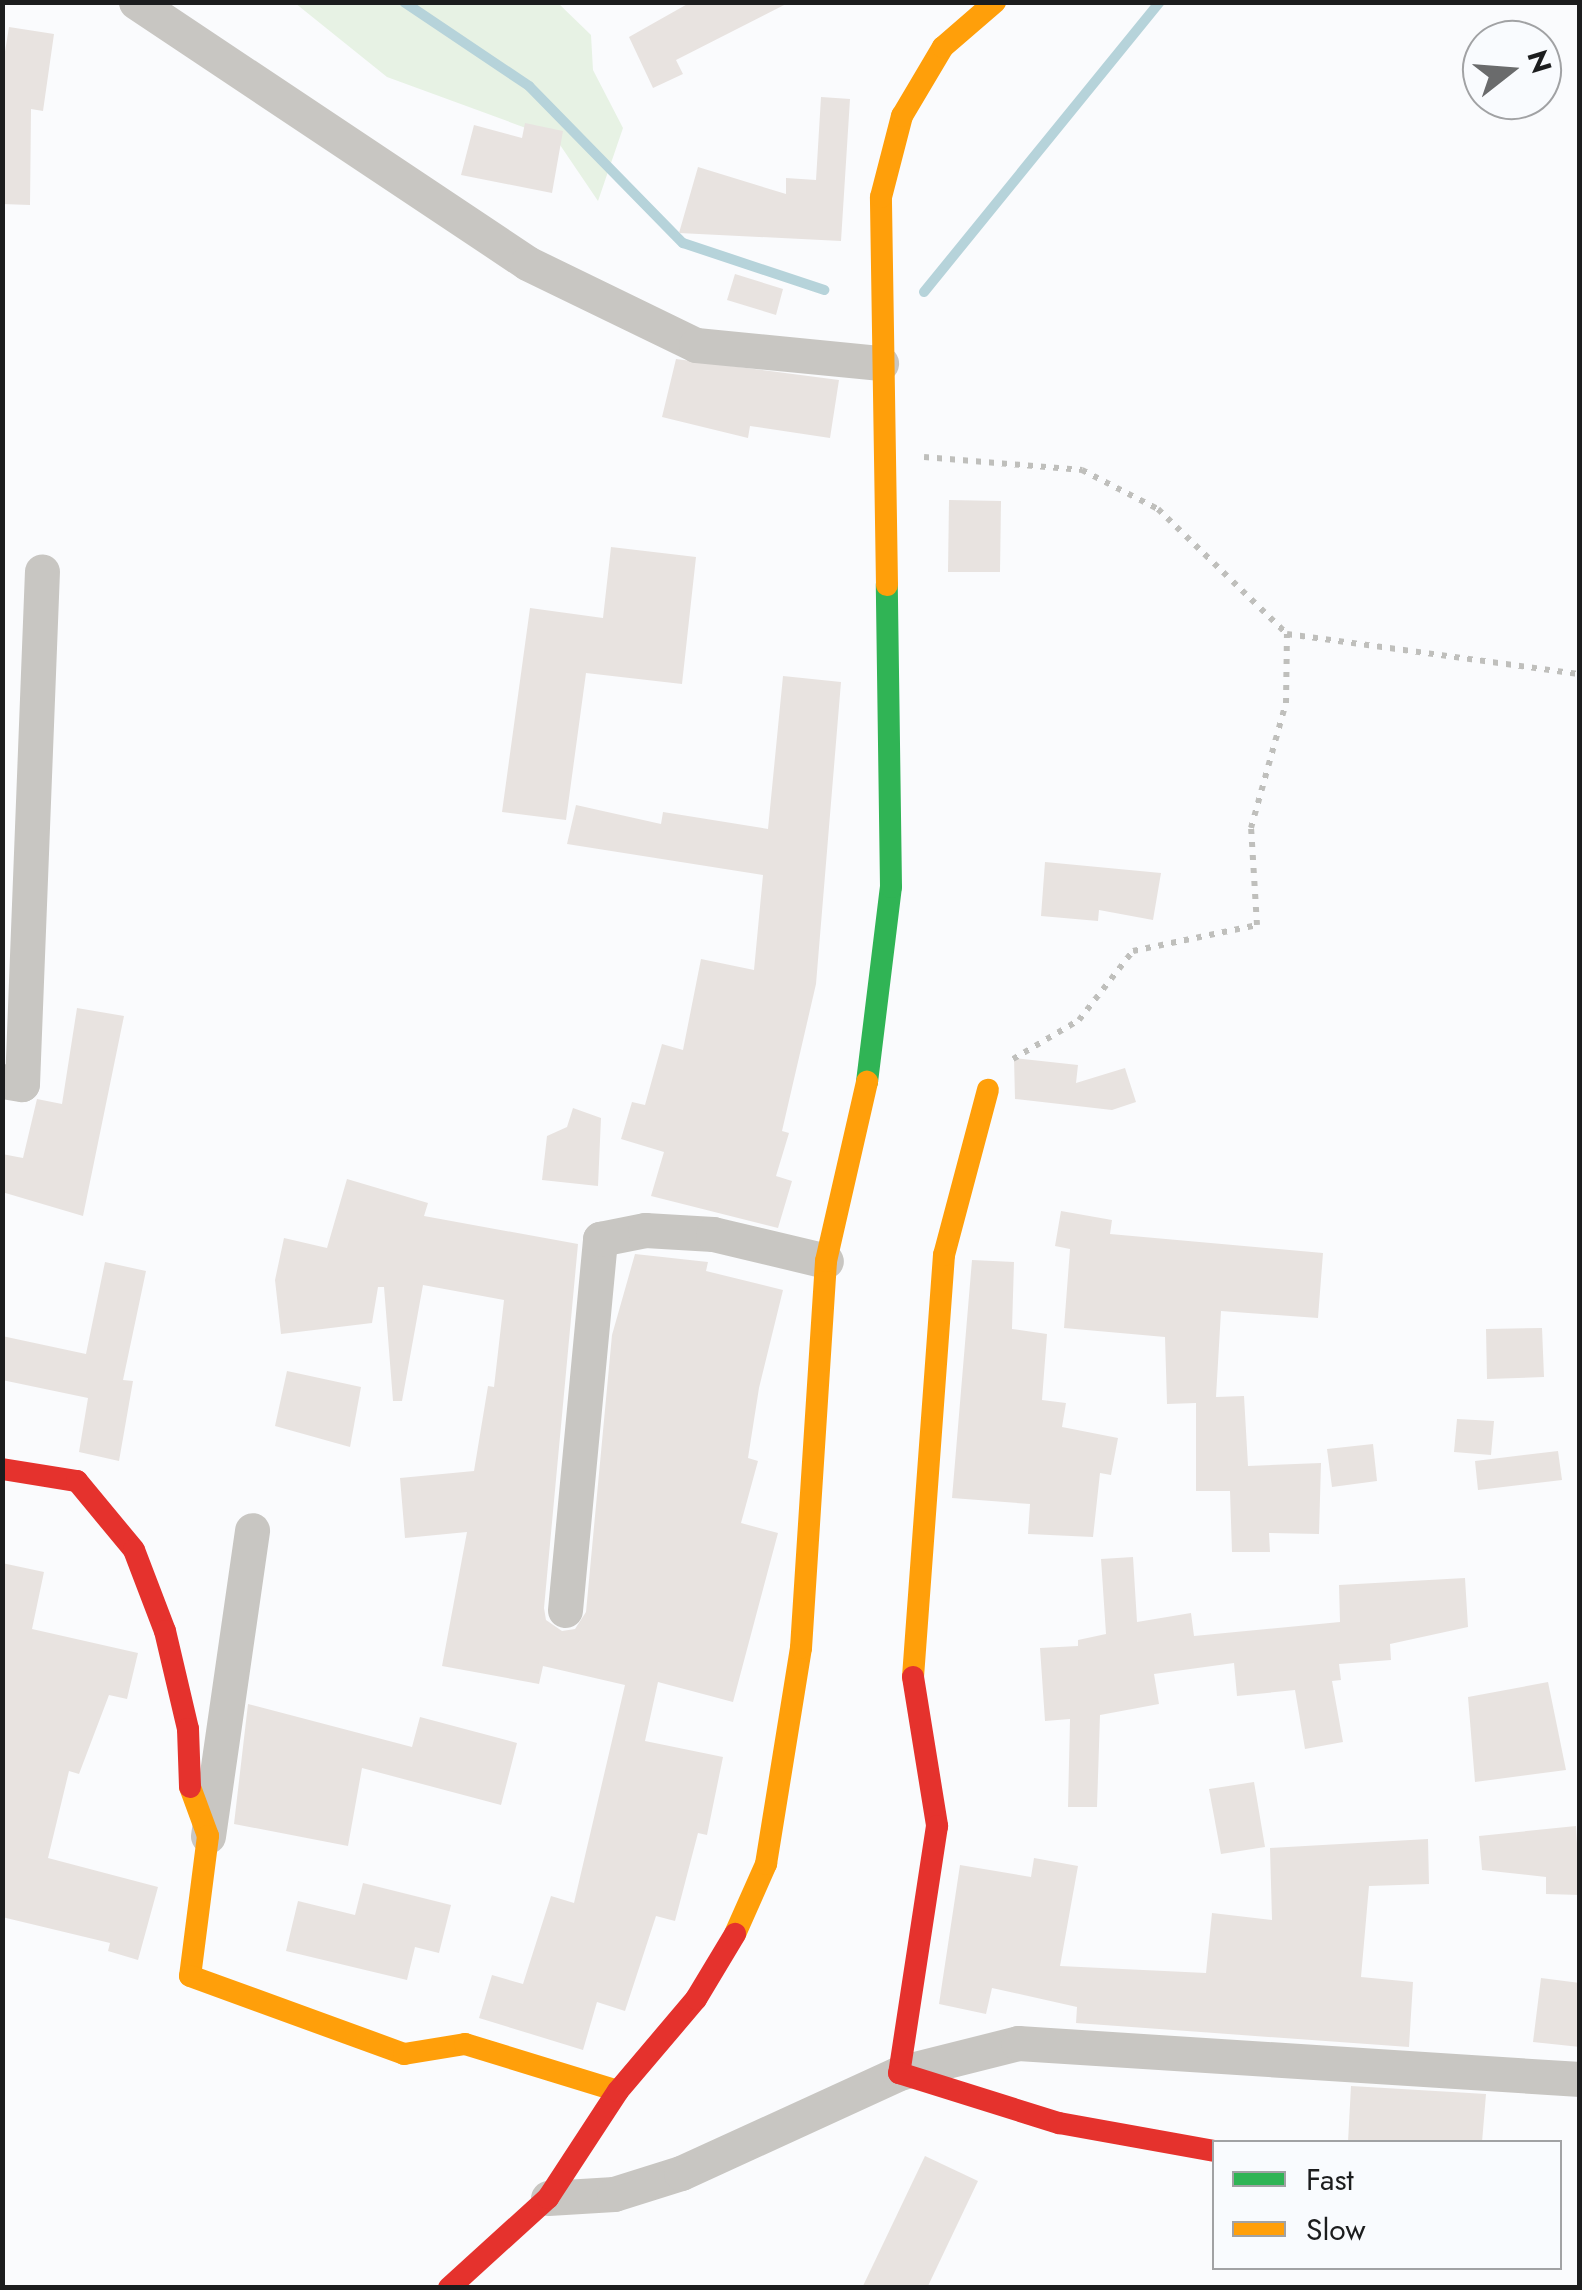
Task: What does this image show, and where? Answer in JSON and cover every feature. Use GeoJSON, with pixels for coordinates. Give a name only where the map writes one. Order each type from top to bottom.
{"type":"FeatureCollection","features":[{"type":"Feature","properties":{"kind":"street"},"geometry":{"type":"LineString","coordinates":[[136,2],[527,263],[646,321],[696,345],[881,363]]}},
{"type":"Feature","properties":{"kind":"street"},"geometry":{"type":"LineString","coordinates":[[449,2288],[548,2198],[618,2090],[696,1998],[739,1928],[766,1864],[801,1648],[826,1260],[866,1090],[891,887],[881,196],[902,116],[943,48],[995,2]]}},
{"type":"Feature","properties":{"kind":"street"},"geometry":{"type":"LineString","coordinates":[[2,1081],[22,1084],[16,876],[42,571]]}},
{"type":"Feature","properties":{"kind":"street"},"geometry":{"type":"LineString","coordinates":[[899,2073],[937,1826],[910,1658],[944,1255],[988,1090]]}},
{"type":"Feature","properties":{"kind":"street"},"geometry":{"type":"LineString","coordinates":[[565,1610],[600,1238],[645,1230],[713,1234],[826,1260]]}},
{"type":"Feature","properties":{"kind":"street"},"geometry":{"type":"LineString","coordinates":[[2,1468],[77,1481],[134,1550],[165,1631],[188,1729],[192,1803],[208,1836]]}},
{"type":"Feature","properties":{"kind":"street"},"geometry":{"type":"LineString","coordinates":[[252,1530],[190,1976],[404,2054],[465,2044],[618,2090]]}},
{"type":"Feature","properties":{"kind":"street"},"geometry":{"type":"LineString","coordinates":[[548,2198],[614,2194],[681,2173],[899,2073],[1018,2042],[1580,2079]]}},
{"type":"Feature","properties":{"kind":"street"},"geometry":{"type":"LineString","coordinates":[[899,2073],[1058,2123],[1212,2151]]}},
{"type":"Feature","properties":{"kind":"path"},"geometry":{"type":"LineString","coordinates":[[884,454],[1082,470],[1158,509],[1286,634],[1580,674]]}},
{"type":"Feature","properties":{"kind":"path"},"geometry":{"type":"LineString","coordinates":[[988,1090],[1001,1066],[1079,1020],[1133,951],[1257,925],[1251,828],[1286,703],[1286,634]]}},
{"type":"Feature","properties":{"kind":"green space"},"geometry":{"type":"Polygon","coordinates":[[[295,3],[558,3],[591,35],[593,70],[623,128],[598,201],[556,139],[387,77],[295,3]]]}},
{"type":"Feature","properties":{"kind":"building"},"geometry":{"type":"Polygon","coordinates":[[[691,2],[790,2],[676,60],[683,74],[653,88],[629,37],[691,2]]]}},
{"type":"Feature","properties":{"kind":"building"},"geometry":{"type":"Polygon","coordinates":[[[9,27],[54,34],[43,111],[31,109],[30,205],[2,204],[2,70],[9,27]]]}},
{"type":"Feature","properties":{"kind":"building"},"geometry":{"type":"Polygon","coordinates":[[[821,97],[850,99],[841,241],[679,233],[698,167],[786,194],[786,178],[816,180],[821,97]]]}},
{"type":"Feature","properties":{"kind":"building"},"geometry":{"type":"Polygon","coordinates":[[[525,123],[563,131],[552,193],[461,175],[474,125],[522,138],[525,123]]]}},
{"type":"Feature","properties":{"kind":"building"},"geometry":{"type":"Polygon","coordinates":[[[735,274],[783,289],[776,315],[727,300],[735,274]]]}},
{"type":"Feature","properties":{"kind":"building"},"geometry":{"type":"Polygon","coordinates":[[[676,359],[839,380],[830,438],[750,426],[748,438],[662,417],[676,359]]]}},
{"type":"Feature","properties":{"kind":"building"},"geometry":{"type":"Polygon","coordinates":[[[949,500],[1001,501],[1000,572],[948,572],[949,500]]]}},
{"type":"Feature","properties":{"kind":"building"},"geometry":{"type":"Polygon","coordinates":[[[611,547],[696,557],[682,684],[586,673],[566,820],[502,812],[530,608],[603,618],[611,547]]]}},
{"type":"Feature","properties":{"kind":"building"},"geometry":{"type":"Polygon","coordinates":[[[783,676],[841,682],[816,984],[782,1131],[789,1133],[776,1176],[792,1181],[778,1228],[651,1196],[664,1152],[621,1139],[632,1102],[645,1105],[662,1044],[683,1050],[701,959],[754,970],[763,875],[567,844],[576,805],[661,824],[663,812],[768,829],[783,676]]]}},
{"type":"Feature","properties":{"kind":"building"},"geometry":{"type":"Polygon","coordinates":[[[1045,862],[1161,873],[1153,920],[1099,910],[1098,921],[1041,916],[1045,862]]]}},
{"type":"Feature","properties":{"kind":"building"},"geometry":{"type":"Polygon","coordinates":[[[77,1008],[124,1016],[83,1216],[2,1192],[2,1154],[23,1158],[37,1099],[62,1104],[77,1008]]]}},
{"type":"Feature","properties":{"kind":"building"},"geometry":{"type":"Polygon","coordinates":[[[1014,1058],[1078,1065],[1076,1083],[1125,1068],[1136,1102],[1112,1110],[1015,1099],[1014,1058]]]}},
{"type":"Feature","properties":{"kind":"building"},"geometry":{"type":"Polygon","coordinates":[[[573,1108],[601,1118],[598,1186],[542,1180],[547,1136],[567,1127],[573,1108]]]}},
{"type":"Feature","properties":{"kind":"building"},"geometry":{"type":"Polygon","coordinates":[[[347,1179],[428,1203],[424,1216],[578,1244],[544,1608],[546,1620],[562,1631],[575,1629],[586,1612],[612,1335],[635,1254],[708,1262],[706,1271],[783,1290],[759,1388],[748,1458],[758,1461],[741,1523],[778,1533],[733,1702],[658,1682],[645,1741],[723,1757],[707,1835],[698,1833],[675,1921],[656,1916],[625,2011],[597,2002],[583,2050],[479,2018],[492,1975],[523,1984],[551,1896],[574,1903],[625,1685],[543,1666],[539,1684],[442,1666],[467,1532],[405,1538],[400,1478],[474,1471],[488,1386],[494,1387],[504,1300],[423,1285],[402,1401],[393,1401],[384,1287],[378,1287],[372,1323],[281,1334],[275,1280],[284,1238],[327,1248],[347,1179]]]}},
{"type":"Feature","properties":{"kind":"building"},"geometry":{"type":"Polygon","coordinates":[[[1061,1211],[1112,1220],[1110,1234],[1323,1253],[1318,1318],[1221,1311],[1216,1397],[1244,1396],[1248,1466],[1321,1463],[1319,1534],[1269,1533],[1270,1552],[1232,1552],[1230,1491],[1196,1491],[1196,1403],[1167,1404],[1165,1337],[1064,1328],[1070,1249],[1055,1246],[1061,1211]]]}},
{"type":"Feature","properties":{"kind":"building"},"geometry":{"type":"Polygon","coordinates":[[[972,1260],[1014,1262],[1012,1329],[1047,1334],[1042,1400],[1066,1403],[1062,1427],[1118,1438],[1111,1475],[1100,1473],[1093,1537],[1028,1534],[1030,1504],[952,1498],[972,1260]]]}},
{"type":"Feature","properties":{"kind":"building"},"geometry":{"type":"Polygon","coordinates":[[[105,1262],[146,1271],[123,1380],[133,1381],[119,1461],[79,1452],[88,1398],[2,1380],[2,1336],[86,1354],[105,1262]]]}},
{"type":"Feature","properties":{"kind":"building"},"geometry":{"type":"Polygon","coordinates":[[[1542,1328],[1544,1377],[1487,1379],[1486,1329],[1542,1328]]]}},
{"type":"Feature","properties":{"kind":"building"},"geometry":{"type":"Polygon","coordinates":[[[287,1371],[361,1387],[350,1447],[275,1426],[287,1371]]]}},
{"type":"Feature","properties":{"kind":"building"},"geometry":{"type":"Polygon","coordinates":[[[1457,1419],[1494,1421],[1491,1455],[1454,1452],[1457,1419]]]}},
{"type":"Feature","properties":{"kind":"building"},"geometry":{"type":"Polygon","coordinates":[[[1373,1444],[1377,1481],[1332,1487],[1327,1449],[1373,1444]]]}},
{"type":"Feature","properties":{"kind":"building"},"geometry":{"type":"Polygon","coordinates":[[[1558,1451],[1562,1480],[1478,1490],[1475,1461],[1558,1451]]]}},
{"type":"Feature","properties":{"kind":"building"},"geometry":{"type":"Polygon","coordinates":[[[1133,1557],[1137,1622],[1191,1613],[1194,1636],[1340,1622],[1339,1585],[1465,1578],[1468,1627],[1390,1644],[1391,1660],[1339,1664],[1341,1680],[1332,1681],[1343,1742],[1305,1749],[1295,1690],[1237,1696],[1234,1663],[1154,1674],[1159,1704],[1100,1715],[1097,1807],[1068,1807],[1070,1719],[1045,1721],[1040,1648],[1078,1646],[1078,1640],[1106,1634],[1101,1559],[1133,1557]]]}},
{"type":"Feature","properties":{"kind":"building"},"geometry":{"type":"Polygon","coordinates":[[[2,1563],[44,1572],[32,1629],[138,1653],[127,1699],[109,1695],[79,1774],[69,1771],[48,1858],[158,1887],[138,1960],[108,1951],[110,1943],[2,1917],[2,1563]]]}},
{"type":"Feature","properties":{"kind":"building"},"geometry":{"type":"Polygon","coordinates":[[[1548,1682],[1566,1770],[1475,1782],[1468,1697],[1548,1682]]]}},
{"type":"Feature","properties":{"kind":"building"},"geometry":{"type":"Polygon","coordinates":[[[248,1704],[412,1747],[420,1717],[517,1743],[501,1805],[362,1768],[348,1846],[234,1824],[248,1704]]]}},
{"type":"Feature","properties":{"kind":"building"},"geometry":{"type":"Polygon","coordinates":[[[1254,1782],[1265,1847],[1221,1854],[1209,1789],[1254,1782]]]}},
{"type":"Feature","properties":{"kind":"building"},"geometry":{"type":"Polygon","coordinates":[[[1576,1826],[1580,1895],[1546,1894],[1546,1877],[1482,1870],[1479,1836],[1576,1826]]]}},
{"type":"Feature","properties":{"kind":"building"},"geometry":{"type":"Polygon","coordinates":[[[1428,1839],[1429,1884],[1369,1886],[1361,1977],[1413,1982],[1409,2047],[1076,2023],[1077,2007],[992,1988],[986,2014],[939,2004],[960,1865],[1031,1877],[1034,1858],[1078,1866],[1060,1966],[1206,1973],[1212,1913],[1272,1920],[1270,1848],[1428,1839]]]}},
{"type":"Feature","properties":{"kind":"building"},"geometry":{"type":"Polygon","coordinates":[[[363,1883],[451,1905],[439,1953],[415,1947],[407,1980],[286,1951],[298,1901],[355,1915],[363,1883]]]}},
{"type":"Feature","properties":{"kind":"building"},"geometry":{"type":"Polygon","coordinates":[[[1541,1978],[1580,1983],[1580,2047],[1533,2042],[1541,1978]]]}},
{"type":"Feature","properties":{"kind":"building"},"geometry":{"type":"Polygon","coordinates":[[[1351,2086],[1486,2094],[1482,2140],[1348,2140],[1351,2086]]]}},
{"type":"Feature","properties":{"kind":"building"},"geometry":{"type":"Polygon","coordinates":[[[925,2156],[978,2181],[927,2288],[862,2288],[925,2156]]]}},
{"type":"Feature","properties":{"kind":"waterway"},"geometry":{"type":"LineString","coordinates":[[404,2],[529,86],[683,243],[824,290]]}},
{"type":"Feature","properties":{"kind":"waterway"},"geometry":{"type":"LineString","coordinates":[[924,292],[1160,2]]}},
{"type":"Feature","properties":{"kind":"traffic: fast"},"geometry":{"type":"LineString","coordinates":[[867,1082],[891,887],[887,585]]}},
{"type":"Feature","properties":{"kind":"traffic: slow"},"geometry":{"type":"LineString","coordinates":[[887,585],[881,197],[902,116],[943,47],[995,2]]}},
{"type":"Feature","properties":{"kind":"traffic: slow"},"geometry":{"type":"LineString","coordinates":[[735,1934],[766,1864],[801,1648],[826,1261],[867,1082]]}},
{"type":"Feature","properties":{"kind":"traffic: slow"},"geometry":{"type":"LineString","coordinates":[[913,1677],[944,1255],[988,1090]]}},
{"type":"Feature","properties":{"kind":"traffic: slow"},"geometry":{"type":"LineString","coordinates":[[190,1787],[208,1836],[190,1976],[404,2054],[465,2044],[618,2091]]}},
{"type":"Feature","properties":{"kind":"traffic: jam"},"geometry":{"type":"LineString","coordinates":[[2,1469],[77,1481],[134,1550],[165,1631],[188,1729],[190,1787]]}},
{"type":"Feature","properties":{"kind":"traffic: jam"},"geometry":{"type":"LineString","coordinates":[[913,1677],[937,1826],[899,2073],[1059,2123],[1212,2151]]}},
{"type":"Feature","properties":{"kind":"traffic: jam"},"geometry":{"type":"LineString","coordinates":[[449,2288],[548,2198],[618,2091],[696,1999],[735,1934]]}}]}
